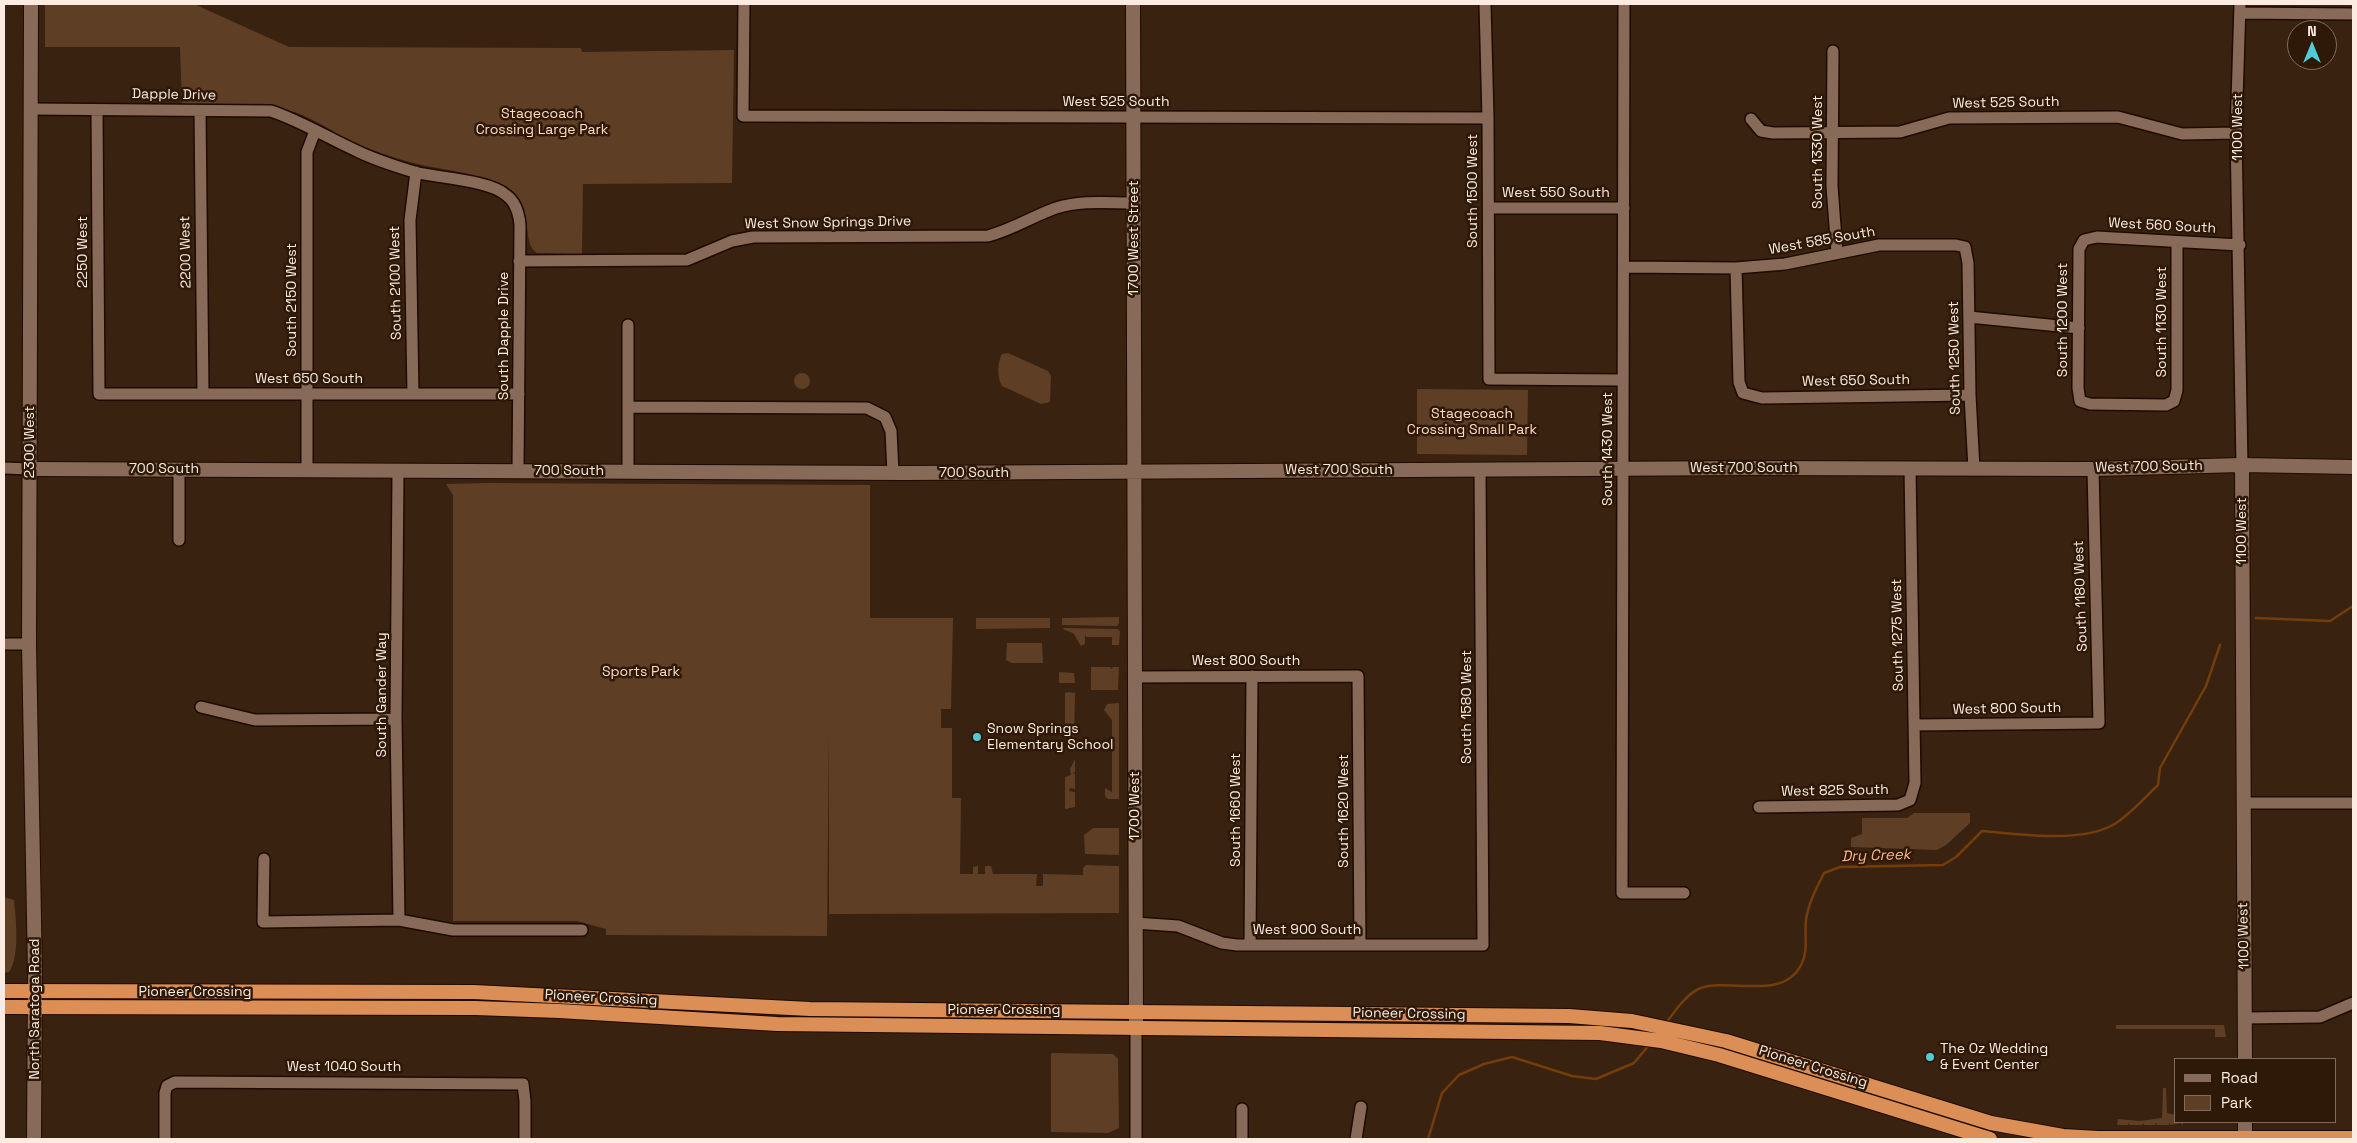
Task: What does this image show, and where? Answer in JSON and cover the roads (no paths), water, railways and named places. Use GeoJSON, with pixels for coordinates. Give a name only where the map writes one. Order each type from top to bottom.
{"type":"FeatureCollection","features":[{"type":"Feature","properties":{"kind":"highway","name":"Pioneer Crossing"},"geometry":{"type":"LineString","coordinates":[[4,991],[474,992],[777,1008],[1569,1016],[1662,1026],[1726,1040],[1991,1123],[2026,1131],[2098,1138],[2244,1139]]}},
{"type":"Feature","properties":{"kind":"highway","name":"Pioneer Crossing"},"geometry":{"type":"LineString","coordinates":[[4,1007],[510,1009],[777,1024],[1570,1032],[1653,1040],[1719,1055],[1990,1139]]}},
{"type":"Feature","properties":{"kind":"highway"},"geometry":{"type":"LineString","coordinates":[[2244,1139],[2353,1138]]}},
{"type":"Feature","properties":{"kind":"street","name":"2300 West"},"geometry":{"type":"LineString","coordinates":[[31,4],[29,644],[33,879]]}},
{"type":"Feature","properties":{"kind":"street","name":"West 525 South"},"geometry":{"type":"LineString","coordinates":[[744,4],[743,116],[1488,118]]}},
{"type":"Feature","properties":{"kind":"street","name":"1700 West Street"},"geometry":{"type":"LineString","coordinates":[[1133,4],[1134,472]]}},
{"type":"Feature","properties":{"kind":"street","name":"South 1500 West"},"geometry":{"type":"LineString","coordinates":[[1485,4],[1488,118],[1489,379],[1623,380]]}},
{"type":"Feature","properties":{"kind":"street","name":"South 1430 West"},"geometry":{"type":"LineString","coordinates":[[1624,4],[1622,894],[1684,894]]}},
{"type":"Feature","properties":{"kind":"street"},"geometry":{"type":"LineString","coordinates":[[2240,8],[2353,14]]}},
{"type":"Feature","properties":{"kind":"street","name":"1100 West"},"geometry":{"type":"LineString","coordinates":[[2240,8],[2236,133],[2240,245],[2245,1058]]}},
{"type":"Feature","properties":{"kind":"street","name":"South 1330 West"},"geometry":{"type":"LineString","coordinates":[[1833,50],[1833,205],[1836,253]]}},
{"type":"Feature","properties":{"kind":"street","name":"Dapple Drive"},"geometry":{"type":"LineString","coordinates":[[30,109],[270,111],[304,124],[359,152],[416,172],[491,187],[506,195],[513,203]]}},
{"type":"Feature","properties":{"kind":"street","name":"2250 West"},"geometry":{"type":"LineString","coordinates":[[97,110],[99,394]]}},
{"type":"Feature","properties":{"kind":"street","name":"2200 West"},"geometry":{"type":"LineString","coordinates":[[200,110],[203,394]]}},
{"type":"Feature","properties":{"kind":"street","name":"West 525 South"},"geometry":{"type":"LineString","coordinates":[[1751,118],[1761,131],[1900,132],[1949,118],[2118,117],[2182,134],[2236,133]]}},
{"type":"Feature","properties":{"kind":"street","name":"South 2150 West"},"geometry":{"type":"LineString","coordinates":[[307,470],[307,152],[315,131]]}},
{"type":"Feature","properties":{"kind":"street","name":"South 2100 West"},"geometry":{"type":"LineString","coordinates":[[413,394],[410,220],[416,172]]}},
{"type":"Feature","properties":{"kind":"street","name":"South Dapple Drive"},"geometry":{"type":"LineString","coordinates":[[513,203],[519,217],[518,471]]}},
{"type":"Feature","properties":{"kind":"street","name":"West Snow Springs Drive"},"geometry":{"type":"LineString","coordinates":[[519,261],[687,260],[732,241],[753,237],[988,236],[1016,228],[1056,208],[1078,203],[1134,203]]}},
{"type":"Feature","properties":{"kind":"street","name":"West 550 South"},"geometry":{"type":"LineString","coordinates":[[1488,208],[1624,208]]}},
{"type":"Feature","properties":{"kind":"street","name":"West 560 South"},"geometry":{"type":"LineString","coordinates":[[2084,240],[2097,237],[2240,245]]}},
{"type":"Feature","properties":{"kind":"street","name":"South 1200 West"},"geometry":{"type":"LineString","coordinates":[[2080,402],[2078,388],[2079,249],[2084,240]]}},
{"type":"Feature","properties":{"kind":"street","name":"South 1130 West"},"geometry":{"type":"LineString","coordinates":[[2080,402],[2090,404],[2166,405],[2174,401],[2177,390],[2177,242]]}},
{"type":"Feature","properties":{"kind":"street","name":"West 585 South"},"geometry":{"type":"LineString","coordinates":[[1624,267],[1736,268],[1785,264],[1879,245],[1956,245],[1965,247]]}},
{"type":"Feature","properties":{"kind":"street","name":"South 1250 West"},"geometry":{"type":"LineString","coordinates":[[1965,247],[1974,469]]}},
{"type":"Feature","properties":{"kind":"street","name":"West 650 South"},"geometry":{"type":"LineString","coordinates":[[1736,268],[1739,382],[1743,394],[1762,398],[1970,395]]}},
{"type":"Feature","properties":{"kind":"street"},"geometry":{"type":"LineString","coordinates":[[1969,317],[2079,328]]}},
{"type":"Feature","properties":{"kind":"street"},"geometry":{"type":"LineString","coordinates":[[628,325],[628,472]]}},
{"type":"Feature","properties":{"kind":"street","name":"West 650 South"},"geometry":{"type":"LineString","coordinates":[[99,394],[519,394]]}},
{"type":"Feature","properties":{"kind":"street"},"geometry":{"type":"LineString","coordinates":[[628,406],[867,408],[886,417],[891,432],[893,473]]}},
{"type":"Feature","properties":{"kind":"street","name":"West 700 South"},"geometry":{"type":"LineString","coordinates":[[1134,472],[1480,469],[2092,469],[2242,465],[2353,467]]}},
{"type":"Feature","properties":{"kind":"street","name":"700 South"},"geometry":{"type":"LineString","coordinates":[[4,468],[893,473],[1134,472]]}},
{"type":"Feature","properties":{"kind":"street","name":"South 1275 West"},"geometry":{"type":"LineString","coordinates":[[1910,468],[1915,725],[1915,783],[1910,800]]}},
{"type":"Feature","properties":{"kind":"street"},"geometry":{"type":"LineString","coordinates":[[179,469],[179,540]]}},
{"type":"Feature","properties":{"kind":"street","name":"South 1580 West"},"geometry":{"type":"LineString","coordinates":[[1480,469],[1483,945]]}},
{"type":"Feature","properties":{"kind":"street","name":"South 1180 West"},"geometry":{"type":"LineString","coordinates":[[2092,469],[2099,723]]}},
{"type":"Feature","properties":{"kind":"street","name":"South Gander Way"},"geometry":{"type":"LineString","coordinates":[[398,471],[396,719],[399,920]]}},
{"type":"Feature","properties":{"kind":"street","name":"1700 West"},"geometry":{"type":"LineString","coordinates":[[1134,472],[1136,1139]]}},
{"type":"Feature","properties":{"kind":"street"},"geometry":{"type":"LineString","coordinates":[[4,644],[29,644]]}},
{"type":"Feature","properties":{"kind":"street","name":"South 1660 West"},"geometry":{"type":"LineString","coordinates":[[1250,945],[1252,676]]}},
{"type":"Feature","properties":{"kind":"street","name":"West 800 South"},"geometry":{"type":"LineString","coordinates":[[1135,677],[1358,676]]}},
{"type":"Feature","properties":{"kind":"street","name":"South 1620 West"},"geometry":{"type":"LineString","coordinates":[[1358,676],[1360,945]]}},
{"type":"Feature","properties":{"kind":"street"},"geometry":{"type":"LineString","coordinates":[[201,707],[255,720],[396,719]]}},
{"type":"Feature","properties":{"kind":"street","name":"West 800 South"},"geometry":{"type":"LineString","coordinates":[[1915,725],[2099,723]]}},
{"type":"Feature","properties":{"kind":"street","name":"West 825 South"},"geometry":{"type":"LineString","coordinates":[[1759,807],[1898,805],[1910,800]]}},
{"type":"Feature","properties":{"kind":"street"},"geometry":{"type":"LineString","coordinates":[[2243,803],[2353,803]]}},
{"type":"Feature","properties":{"kind":"street"},"geometry":{"type":"LineString","coordinates":[[264,860],[263,922],[399,920],[453,930],[582,930]]}},
{"type":"Feature","properties":{"kind":"street","name":"North Saratoga Road"},"geometry":{"type":"LineString","coordinates":[[33,879],[35,991],[34,1139]]}},
{"type":"Feature","properties":{"kind":"street","name":"West 900 South"},"geometry":{"type":"LineString","coordinates":[[1135,924],[1178,926],[1222,943],[1250,945],[1483,945]]}},
{"type":"Feature","properties":{"kind":"street"},"geometry":{"type":"LineString","coordinates":[[2245,1018],[2320,1017],[2353,1002]]}},
{"type":"Feature","properties":{"kind":"street","name":"West 1040 South"},"geometry":{"type":"LineString","coordinates":[[165,1139],[165,1093],[167,1086],[175,1082],[523,1084],[525,1139]]}},
{"type":"Feature","properties":{"kind":"street"},"geometry":{"type":"LineString","coordinates":[[1356,1139],[1361,1107]]}},
{"type":"Feature","properties":{"kind":"street"},"geometry":{"type":"LineString","coordinates":[[1242,1109],[1242,1139]]}},
{"type":"Feature","properties":{"kind":"street"},"geometry":{"type":"LineString","coordinates":[[2244,1139],[2245,1123]]}},
{"type":"Feature","properties":{"kind":"waterway","name":"Dry Creek"},"geometry":{"type":"LineString","coordinates":[[2256,618],[2330,621],[2353,606]]}},
{"type":"Feature","properties":{"kind":"waterway","name":"Dry Creek"},"geometry":{"type":"LineString","coordinates":[[1666,1023],[1686,998],[1701,988],[1726,985],[1769,985],[1782,982],[1793,976],[1801,965],[1805,954],[1807,914],[1824,873],[1840,867],[1943,865],[1956,857],[1982,831],[2065,836],[2097,831],[2117,822],[2158,785],[2160,768],[2206,686],[2220,645]]}},
{"type":"Feature","properties":{"kind":"waterway","name":"Dry Creek"},"geometry":{"type":"LineString","coordinates":[[1428,1139],[1442,1093],[1459,1075],[1484,1064],[1512,1057],[1572,1076],[1596,1079],[1634,1063],[1649,1045]]}},
{"type":"Feature","properties":{"kind":"place","name":"Snow Springs Elementary School"},"geometry":{"type":"Point","coordinates":[977,737]}},
{"type":"Feature","properties":{"kind":"place","name":"The Oz Wedding & Event Center"},"geometry":{"type":"Point","coordinates":[1930,1057]}},
{"type":"Feature","properties":{"kind":"park label","name":"Stagecoach Crossing Large Park"},"geometry":{"type":"Point","coordinates":[542,122]}},
{"type":"Feature","properties":{"kind":"park label","name":"Stagecoach Crossing Small Park"},"geometry":{"type":"Point","coordinates":[1472,422]}},
{"type":"Feature","properties":{"kind":"park label","name":"Sports Park"},"geometry":{"type":"Point","coordinates":[641,672]}}]}
